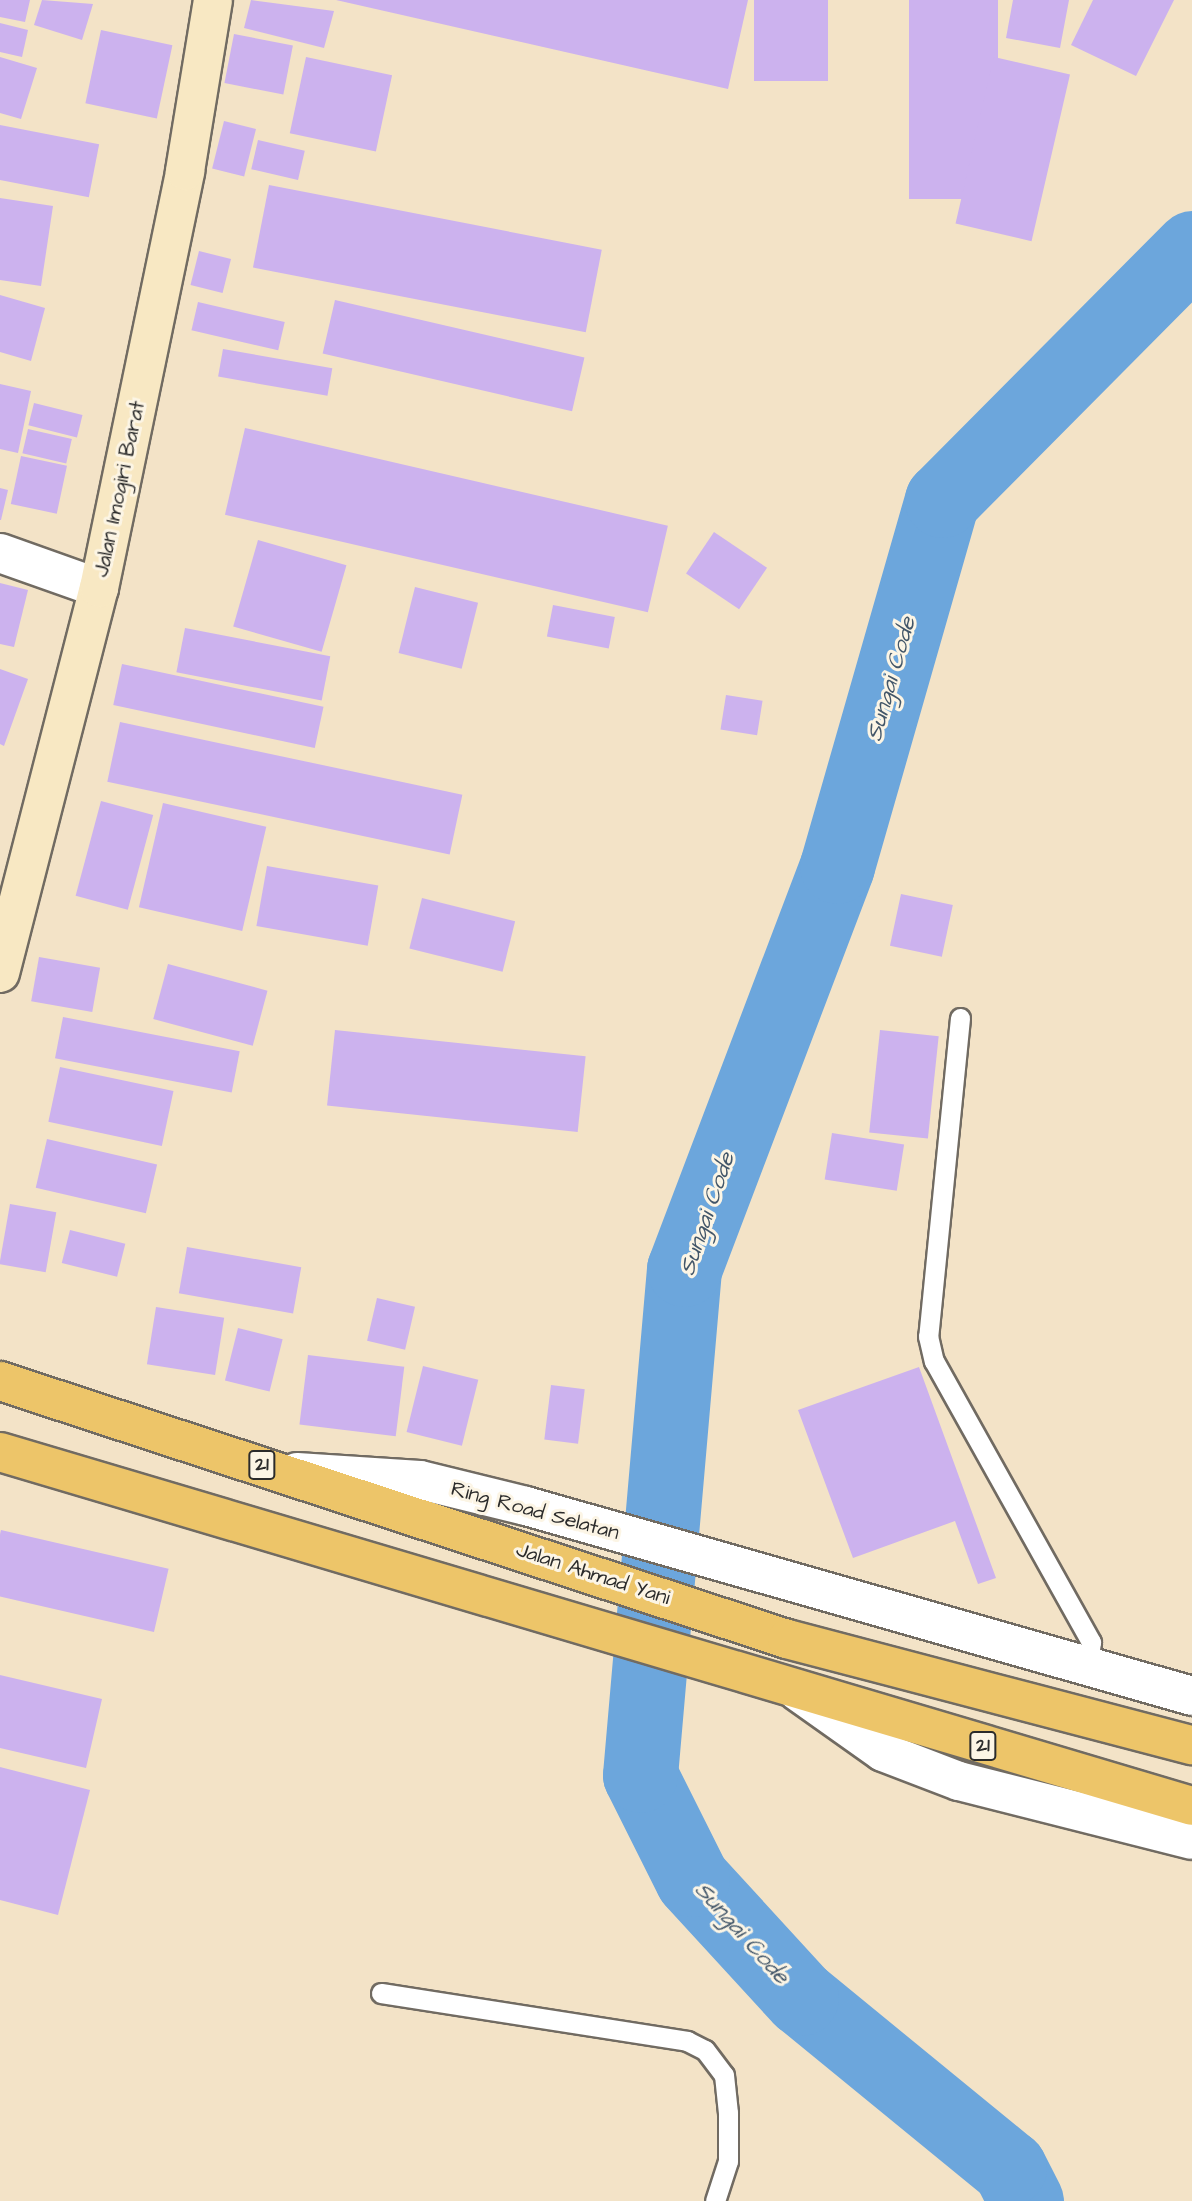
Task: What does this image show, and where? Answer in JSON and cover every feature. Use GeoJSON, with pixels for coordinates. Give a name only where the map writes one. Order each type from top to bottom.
{"type":"FeatureCollection","features":[{"type":"Feature","properties":{"kind":"highway","name":"Jalan Ahmad Yani"},"geometry":{"type":"LineString","coordinates":[[0,1381],[788,1639],[1192,1745]]}},
{"type":"Feature","properties":{"kind":"highway","name":"21"},"geometry":{"type":"LineString","coordinates":[[0,1452],[511,1608],[1192,1806]]}},
{"type":"Feature","properties":{"kind":"main road","name":"Jalan Imogiri Barat"},"geometry":{"type":"LineString","coordinates":[[0,973],[99,588],[185,171],[213,0]]}},
{"type":"Feature","properties":{"kind":"street"},"geometry":{"type":"LineString","coordinates":[[0,553],[99,588]]}},
{"type":"Feature","properties":{"kind":"street","name":"Ring Road Selatan"},"geometry":{"type":"LineString","coordinates":[[278,1470],[420,1480],[526,1506],[1087,1670],[1192,1696]]}},
{"type":"Feature","properties":{"kind":"street"},"geometry":{"type":"LineString","coordinates":[[786,1688],[883,1752],[959,1781],[1192,1840]]}},
{"type":"Feature","properties":{"kind":"lane"},"geometry":{"type":"LineString","coordinates":[[960,1018],[928,1336],[934,1361],[1091,1642],[1087,1670]]}},
{"type":"Feature","properties":{"kind":"lane"},"geometry":{"type":"LineString","coordinates":[[381,1993],[687,2041],[705,2050],[724,2075],[728,2113],[728,2161],[715,2201]]}},
{"type":"Feature","properties":{"kind":"building"},"geometry":{"type":"Polygon","coordinates":[[[0,0],[30,0],[25,22],[0,17],[0,0]]]}},
{"type":"Feature","properties":{"kind":"building"},"geometry":{"type":"Polygon","coordinates":[[[42,0],[93,4],[82,40],[34,25],[42,0]]]}},
{"type":"Feature","properties":{"kind":"building"},"geometry":{"type":"Polygon","coordinates":[[[251,0],[334,11],[324,48],[244,28],[251,0]]]}},
{"type":"Feature","properties":{"kind":"building"},"geometry":{"type":"Polygon","coordinates":[[[336,0],[748,0],[728,89],[336,0]]]}},
{"type":"Feature","properties":{"kind":"building"},"geometry":{"type":"Polygon","coordinates":[[[754,0],[828,0],[828,81],[754,81],[754,0]]]}},
{"type":"Feature","properties":{"kind":"building"},"geometry":{"type":"Polygon","coordinates":[[[909,0],[998,0],[998,199],[909,199],[909,0]]]}},
{"type":"Feature","properties":{"kind":"building"},"geometry":{"type":"Polygon","coordinates":[[[1013,0],[1069,0],[1060,48],[1006,38],[1013,0]]]}},
{"type":"Feature","properties":{"kind":"building"},"geometry":{"type":"Polygon","coordinates":[[[1093,0],[1174,0],[1136,76],[1071,45],[1093,0]]]}},
{"type":"Feature","properties":{"kind":"building"},"geometry":{"type":"Polygon","coordinates":[[[0,23],[28,30],[22,57],[0,52],[0,23]]]}},
{"type":"Feature","properties":{"kind":"building"},"geometry":{"type":"Polygon","coordinates":[[[101,30],[172,45],[157,119],[85,103],[101,30]]]}},
{"type":"Feature","properties":{"kind":"building"},"geometry":{"type":"Polygon","coordinates":[[[234,34],[293,45],[283,95],[224,83],[234,34]]]}},
{"type":"Feature","properties":{"kind":"building"},"geometry":{"type":"Polygon","coordinates":[[[0,57],[37,68],[21,119],[0,113],[0,57]]]}},
{"type":"Feature","properties":{"kind":"building"},"geometry":{"type":"Polygon","coordinates":[[[306,57],[392,75],[376,152],[290,133],[306,57]]]}},
{"type":"Feature","properties":{"kind":"building"},"geometry":{"type":"Polygon","coordinates":[[[994,57],[1070,75],[1032,241],[956,224],[994,57]]]}},
{"type":"Feature","properties":{"kind":"building"},"geometry":{"type":"Polygon","coordinates":[[[224,121],[256,129],[244,177],[212,169],[224,121]]]}},
{"type":"Feature","properties":{"kind":"building"},"geometry":{"type":"Polygon","coordinates":[[[0,125],[99,144],[89,197],[0,180],[0,125]]]}},
{"type":"Feature","properties":{"kind":"building"},"geometry":{"type":"Polygon","coordinates":[[[258,140],[305,151],[298,180],[251,169],[258,140]]]}},
{"type":"Feature","properties":{"kind":"building"},"geometry":{"type":"Polygon","coordinates":[[[269,185],[602,250],[586,332],[253,267],[269,185]]]}},
{"type":"Feature","properties":{"kind":"building"},"geometry":{"type":"Polygon","coordinates":[[[0,198],[53,206],[41,286],[0,280],[0,198]]]}},
{"type":"Feature","properties":{"kind":"building"},"geometry":{"type":"Polygon","coordinates":[[[199,251],[231,259],[223,293],[191,285],[199,251]]]}},
{"type":"Feature","properties":{"kind":"building"},"geometry":{"type":"Polygon","coordinates":[[[0,295],[45,308],[31,361],[0,352],[0,295]]]}},
{"type":"Feature","properties":{"kind":"building"},"geometry":{"type":"Polygon","coordinates":[[[335,300],[584,358],[572,411],[323,354],[335,300]]]}},
{"type":"Feature","properties":{"kind":"building"},"geometry":{"type":"Polygon","coordinates":[[[198,302],[285,322],[278,350],[191,330],[198,302]]]}},
{"type":"Feature","properties":{"kind":"building"},"geometry":{"type":"Polygon","coordinates":[[[223,349],[332,368],[327,396],[218,377],[223,349]]]}},
{"type":"Feature","properties":{"kind":"building"},"geometry":{"type":"Polygon","coordinates":[[[0,384],[31,391],[18,453],[0,449],[0,384]]]}},
{"type":"Feature","properties":{"kind":"building"},"geometry":{"type":"Polygon","coordinates":[[[34,403],[83,415],[77,437],[28,425],[34,403]]]}},
{"type":"Feature","properties":{"kind":"building"},"geometry":{"type":"Polygon","coordinates":[[[245,428],[668,526],[648,612],[225,515],[245,428]]]}},
{"type":"Feature","properties":{"kind":"building"},"geometry":{"type":"Polygon","coordinates":[[[28,429],[72,439],[66,463],[22,453],[28,429]]]}},
{"type":"Feature","properties":{"kind":"building"},"geometry":{"type":"Polygon","coordinates":[[[21,456],[67,466],[57,514],[11,504],[21,456]]]}},
{"type":"Feature","properties":{"kind":"building"},"geometry":{"type":"Polygon","coordinates":[[[0,488],[8,490],[1,520],[0,520],[0,488]]]}},
{"type":"Feature","properties":{"kind":"building"},"geometry":{"type":"Polygon","coordinates":[[[714,532],[767,568],[739,609],[686,573],[714,532]]]}},
{"type":"Feature","properties":{"kind":"building"},"geometry":{"type":"Polygon","coordinates":[[[258,540],[346,565],[322,652],[233,627],[258,540]]]}},
{"type":"Feature","properties":{"kind":"building"},"geometry":{"type":"Polygon","coordinates":[[[0,583],[28,590],[14,647],[0,644],[0,583]]]}},
{"type":"Feature","properties":{"kind":"building"},"geometry":{"type":"Polygon","coordinates":[[[415,587],[478,603],[462,669],[399,653],[415,587]]]}},
{"type":"Feature","properties":{"kind":"building"},"geometry":{"type":"Polygon","coordinates":[[[553,605],[615,617],[609,648],[547,636],[553,605]]]}},
{"type":"Feature","properties":{"kind":"building"},"geometry":{"type":"Polygon","coordinates":[[[185,628],[330,656],[322,700],[176,672],[185,628]]]}},
{"type":"Feature","properties":{"kind":"building"},"geometry":{"type":"Polygon","coordinates":[[[122,664],[323,707],[315,748],[113,705],[122,664]]]}},
{"type":"Feature","properties":{"kind":"building"},"geometry":{"type":"Polygon","coordinates":[[[0,669],[28,679],[4,746],[0,744],[0,669]]]}},
{"type":"Feature","properties":{"kind":"building"},"geometry":{"type":"Polygon","coordinates":[[[726,695],[763,701],[757,735],[721,730],[726,695]]]}},
{"type":"Feature","properties":{"kind":"building"},"geometry":{"type":"Polygon","coordinates":[[[120,722],[462,795],[450,854],[107,782],[120,722]]]}},
{"type":"Feature","properties":{"kind":"building"},"geometry":{"type":"Polygon","coordinates":[[[101,801],[153,815],[128,910],[76,896],[101,801]]]}},
{"type":"Feature","properties":{"kind":"building"},"geometry":{"type":"Polygon","coordinates":[[[163,803],[266,827],[242,931],[139,907],[163,803]]]}},
{"type":"Feature","properties":{"kind":"building"},"geometry":{"type":"Polygon","coordinates":[[[267,866],[378,886],[368,946],[256,926],[267,866]]]}},
{"type":"Feature","properties":{"kind":"building"},"geometry":{"type":"Polygon","coordinates":[[[901,894],[953,905],[942,957],[890,946],[901,894]]]}},
{"type":"Feature","properties":{"kind":"building"},"geometry":{"type":"Polygon","coordinates":[[[422,898],[515,921],[503,972],[409,948],[422,898]]]}},
{"type":"Feature","properties":{"kind":"building"},"geometry":{"type":"Polygon","coordinates":[[[39,957],[100,968],[92,1012],[31,1001],[39,957]]]}},
{"type":"Feature","properties":{"kind":"building"},"geometry":{"type":"Polygon","coordinates":[[[168,964],[267,991],[253,1046],[153,1019],[168,964]]]}},
{"type":"Feature","properties":{"kind":"building"},"geometry":{"type":"Polygon","coordinates":[[[63,1017],[240,1051],[232,1093],[55,1058],[63,1017]]]}},
{"type":"Feature","properties":{"kind":"building"},"geometry":{"type":"Polygon","coordinates":[[[335,1030],[586,1056],[578,1132],[327,1106],[335,1030]]]}},
{"type":"Feature","properties":{"kind":"building"},"geometry":{"type":"Polygon","coordinates":[[[880,1030],[939,1036],[928,1139],[869,1132],[880,1030]]]}},
{"type":"Feature","properties":{"kind":"building"},"geometry":{"type":"Polygon","coordinates":[[[60,1067],[173,1091],[162,1146],[48,1122],[60,1067]]]}},
{"type":"Feature","properties":{"kind":"building"},"geometry":{"type":"Polygon","coordinates":[[[832,1133],[904,1144],[897,1191],[825,1179],[832,1133]]]}},
{"type":"Feature","properties":{"kind":"building"},"geometry":{"type":"Polygon","coordinates":[[[47,1139],[157,1164],[146,1213],[36,1188],[47,1139]]]}},
{"type":"Feature","properties":{"kind":"building"},"geometry":{"type":"Polygon","coordinates":[[[10,1204],[56,1212],[46,1272],[0,1264],[10,1204]]]}},
{"type":"Feature","properties":{"kind":"building"},"geometry":{"type":"Polygon","coordinates":[[[70,1230],[125,1244],[117,1277],[62,1263],[70,1230]]]}},
{"type":"Feature","properties":{"kind":"building"},"geometry":{"type":"Polygon","coordinates":[[[187,1247],[301,1267],[293,1313],[179,1293],[187,1247]]]}},
{"type":"Feature","properties":{"kind":"building"},"geometry":{"type":"Polygon","coordinates":[[[377,1298],[415,1307],[405,1350],[367,1341],[377,1298]]]}},
{"type":"Feature","properties":{"kind":"building"},"geometry":{"type":"Polygon","coordinates":[[[156,1307],[224,1318],[215,1375],[147,1364],[156,1307]]]}},
{"type":"Feature","properties":{"kind":"building"},"geometry":{"type":"Polygon","coordinates":[[[238,1328],[283,1339],[270,1392],[225,1380],[238,1328]]]}},
{"type":"Feature","properties":{"kind":"building"},"geometry":{"type":"Polygon","coordinates":[[[308,1355],[404,1367],[396,1436],[299,1424],[308,1355]]]}},
{"type":"Feature","properties":{"kind":"building"},"geometry":{"type":"Polygon","coordinates":[[[423,1366],[478,1380],[462,1446],[407,1432],[423,1366]]]}},
{"type":"Feature","properties":{"kind":"building"},"geometry":{"type":"Polygon","coordinates":[[[919,1367],[996,1578],[978,1584],[955,1521],[853,1558],[798,1410],[919,1367]]]}},
{"type":"Feature","properties":{"kind":"building"},"geometry":{"type":"Polygon","coordinates":[[[551,1385],[585,1389],[578,1444],[544,1440],[551,1385]]]}},
{"type":"Feature","properties":{"kind":"building"},"geometry":{"type":"Polygon","coordinates":[[[1,1530],[169,1569],[154,1632],[0,1596],[1,1530]]]}},
{"type":"Feature","properties":{"kind":"building"},"geometry":{"type":"Polygon","coordinates":[[[0,1675],[102,1699],[86,1768],[0,1748],[0,1675]]]}},
{"type":"Feature","properties":{"kind":"building"},"geometry":{"type":"Polygon","coordinates":[[[0,1767],[90,1790],[58,1915],[0,1900],[0,1767]]]}},
{"type":"Feature","properties":{"kind":"waterway","name":"Sungai Code"},"geometry":{"type":"LineString","coordinates":[[1026,2201],[1009,2168],[801,1998],[692,1879],[640,1775],[684,1269],[837,866],[942,500],[1192,248]]}}]}
